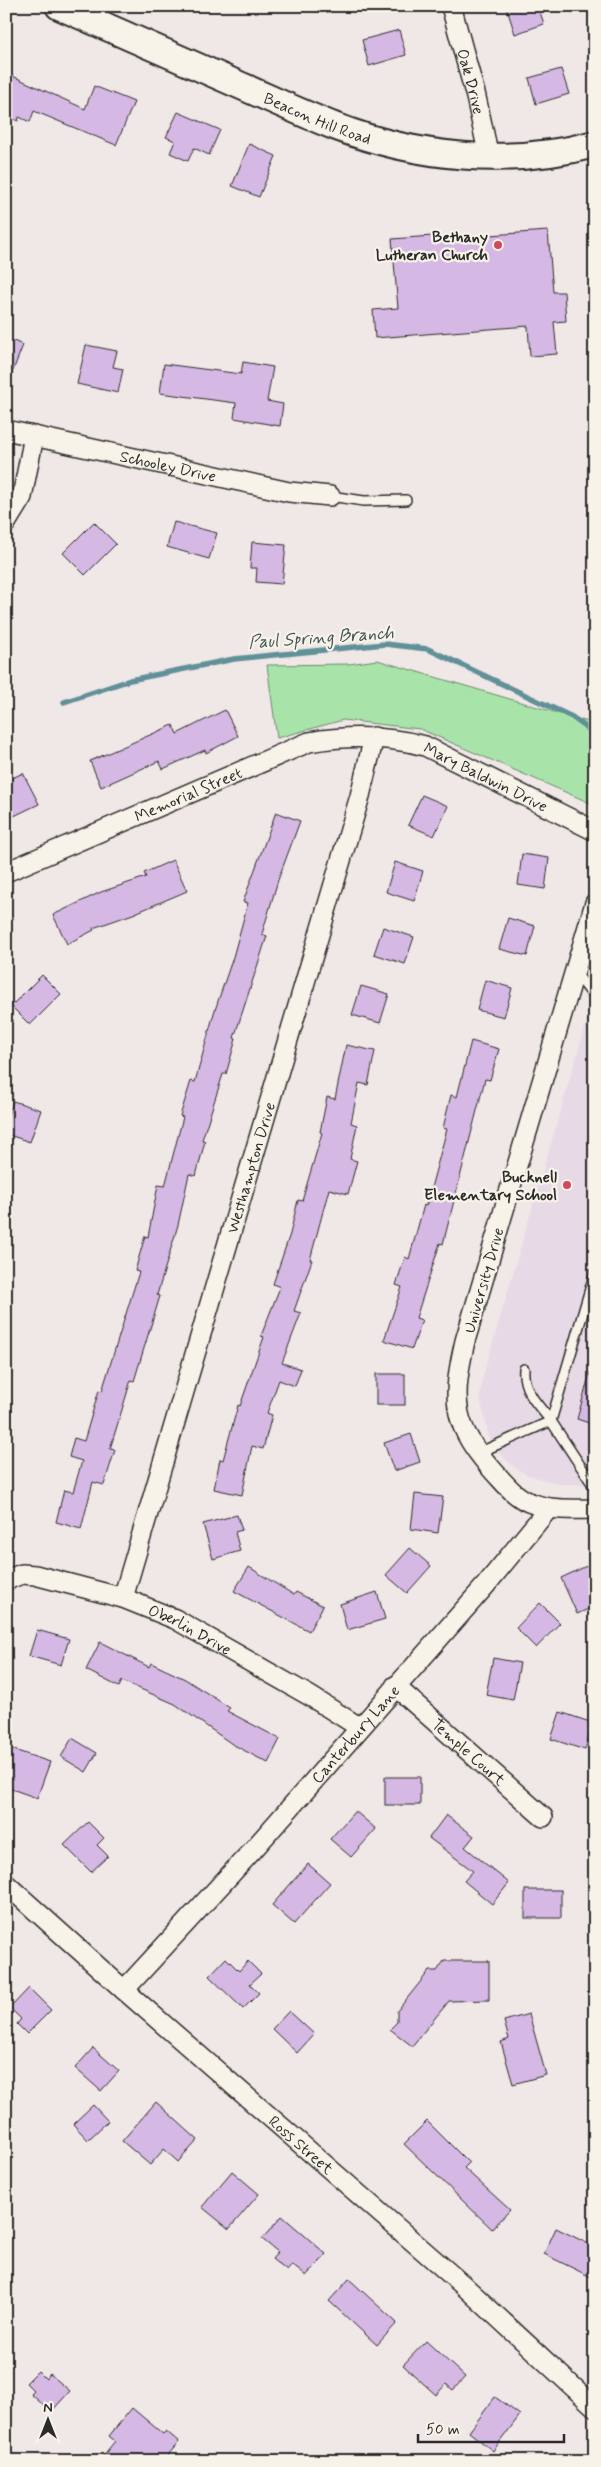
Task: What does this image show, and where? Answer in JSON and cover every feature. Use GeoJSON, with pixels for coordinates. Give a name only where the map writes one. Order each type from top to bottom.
{"type":"FeatureCollection","features":[{"type":"Feature","properties":{"kind":"main road","name":"Beacon Hill Road"},"geometry":{"type":"LineString","coordinates":[[59,6],[341,128],[403,147],[452,155],[489,157],[540,155],[568,151],[595,144]]}},
{"type":"Feature","properties":{"kind":"street","name":"Oak Drive"},"geometry":{"type":"LineString","coordinates":[[451,6],[476,97],[489,157]]}},
{"type":"Feature","properties":{"kind":"street","name":"Schooley Drive"},"geometry":{"type":"LineString","coordinates":[[6,430],[289,492],[330,496]]}},
{"type":"Feature","properties":{"kind":"street"},"geometry":{"type":"LineString","coordinates":[[6,523],[22,497],[34,436]]}},
{"type":"Feature","properties":{"kind":"street","name":"Memorial Street"},"geometry":{"type":"LineString","coordinates":[[6,872],[309,742],[343,736],[374,737]]}},
{"type":"Feature","properties":{"kind":"street","name":"Mary Baldwin Drive"},"geometry":{"type":"LineString","coordinates":[[374,737],[397,739],[425,746],[595,831]]}},
{"type":"Feature","properties":{"kind":"street","name":"Westhampton Drive"},"geometry":{"type":"LineString","coordinates":[[123,1598],[357,806],[374,737]]}},
{"type":"Feature","properties":{"kind":"street","name":"University Drive"},"geometry":{"type":"LineString","coordinates":[[549,1508],[521,1499],[510,1490],[478,1453],[458,1416],[455,1399],[456,1378],[595,902]]}},
{"type":"Feature","properties":{"kind":"street"},"geometry":{"type":"LineString","coordinates":[[549,1508],[595,1509]]}},
{"type":"Feature","properties":{"kind":"street","name":"Canterbury Lane"},"geometry":{"type":"LineString","coordinates":[[124,1990],[252,1851],[484,1586],[549,1508]]}},
{"type":"Feature","properties":{"kind":"street","name":"Oberlin Drive"},"geometry":{"type":"LineString","coordinates":[[6,1580],[22,1574],[35,1575],[123,1598],[175,1619],[310,1696],[359,1727]]}},
{"type":"Feature","properties":{"kind":"street","name":"Temple Court"},"geometry":{"type":"LineString","coordinates":[[395,1686],[543,1817]]}},
{"type":"Feature","properties":{"kind":"street","name":"Ross Street"},"geometry":{"type":"LineString","coordinates":[[6,1884],[124,1990],[464,2286],[595,2407]]}},
{"type":"Feature","properties":{"kind":"lane"},"geometry":{"type":"LineString","coordinates":[[330,496],[364,501],[406,500]]}},
{"type":"Feature","properties":{"kind":"lane"},"geometry":{"type":"LineString","coordinates":[[574,972],[595,998]]}},
{"type":"Feature","properties":{"kind":"lane"},"geometry":{"type":"LineString","coordinates":[[478,1453],[551,1421],[595,1272]]}},
{"type":"Feature","properties":{"kind":"lane"},"geometry":{"type":"LineString","coordinates":[[524,1370],[523,1380],[527,1390],[551,1421],[595,1488]]}},
{"type":"Feature","properties":{"kind":"shaded area","name":"Bucknell Elementary School"},"geometry":{"type":"Polygon","coordinates":[[[595,993],[595,1484],[559,1484],[528,1475],[515,1468],[497,1451],[489,1436],[480,1398],[483,1376],[595,993]]]}},
{"type":"Feature","properties":{"kind":"green space"},"geometry":{"type":"Polygon","coordinates":[[[377,660],[595,724],[595,805],[420,729],[343,720],[277,738],[267,665],[349,664],[377,660]]]}},
{"type":"Feature","properties":{"kind":"building"},"geometry":{"type":"Polygon","coordinates":[[[506,6],[538,6],[544,24],[515,34],[506,6]]]}},
{"type":"Feature","properties":{"kind":"building"},"geometry":{"type":"Polygon","coordinates":[[[399,30],[406,55],[369,66],[362,40],[399,30]]]}},
{"type":"Feature","properties":{"kind":"building"},"geometry":{"type":"Polygon","coordinates":[[[561,69],[569,94],[536,104],[529,78],[561,69]]]}},
{"type":"Feature","properties":{"kind":"building"},"geometry":{"type":"Polygon","coordinates":[[[6,73],[85,109],[94,86],[134,102],[116,145],[34,111],[30,122],[19,117],[18,121],[6,116],[6,73]]]}},
{"type":"Feature","properties":{"kind":"building"},"geometry":{"type":"Polygon","coordinates":[[[178,112],[220,130],[209,155],[194,148],[188,161],[170,153],[175,141],[166,137],[178,112]]]}},
{"type":"Feature","properties":{"kind":"building"},"geometry":{"type":"Polygon","coordinates":[[[249,144],[276,156],[259,197],[232,186],[249,144]]]}},
{"type":"Feature","properties":{"kind":"building"},"geometry":{"type":"Polygon","coordinates":[[[548,231],[553,292],[564,292],[566,321],[554,322],[557,354],[530,356],[528,326],[375,338],[373,310],[398,308],[392,239],[432,236],[432,239],[548,231]]]}},
{"type":"Feature","properties":{"kind":"building"},"geometry":{"type":"Polygon","coordinates":[[[6,338],[23,345],[7,386],[6,386],[6,338]]]}},
{"type":"Feature","properties":{"kind":"building"},"geometry":{"type":"Polygon","coordinates":[[[86,345],[117,351],[113,367],[123,369],[118,393],[77,384],[86,345]]]}},
{"type":"Feature","properties":{"kind":"building"},"geometry":{"type":"Polygon","coordinates":[[[243,362],[273,367],[267,401],[283,404],[280,426],[234,418],[236,403],[160,393],[164,364],[241,374],[243,362]]]}},
{"type":"Feature","properties":{"kind":"building"},"geometry":{"type":"Polygon","coordinates":[[[94,522],[116,544],[85,575],[63,553],[94,522]]]}},
{"type":"Feature","properties":{"kind":"building"},"geometry":{"type":"Polygon","coordinates":[[[174,522],[217,533],[209,559],[167,547],[174,522]]]}},
{"type":"Feature","properties":{"kind":"building"},"geometry":{"type":"Polygon","coordinates":[[[252,542],[286,545],[282,584],[256,582],[257,568],[250,568],[252,542]]]}},
{"type":"Feature","properties":{"kind":"building"},"geometry":{"type":"Polygon","coordinates":[[[225,710],[238,736],[206,753],[205,750],[163,769],[159,761],[101,787],[90,761],[173,725],[177,734],[225,710]]]}},
{"type":"Feature","properties":{"kind":"building"},"geometry":{"type":"Polygon","coordinates":[[[23,773],[39,804],[14,816],[6,799],[6,781],[23,773]]]}},
{"type":"Feature","properties":{"kind":"building"},"geometry":{"type":"Polygon","coordinates":[[[422,795],[448,806],[434,836],[408,825],[422,795]]]}},
{"type":"Feature","properties":{"kind":"building"},"geometry":{"type":"Polygon","coordinates":[[[276,812],[300,821],[278,880],[262,934],[267,936],[234,1038],[236,1039],[226,1074],[223,1074],[202,1140],[205,1141],[196,1176],[189,1174],[178,1225],[157,1295],[160,1296],[134,1381],[131,1380],[110,1449],[115,1450],[104,1485],[93,1482],[81,1529],[56,1522],[64,1490],[73,1492],[82,1461],[69,1457],[74,1438],[84,1441],[99,1390],[102,1391],[139,1272],[135,1271],[145,1236],[148,1237],[158,1185],[165,1186],[183,1117],[180,1116],[191,1081],[195,1082],[214,1013],[233,957],[248,903],[243,902],[276,812]]]}},
{"type":"Feature","properties":{"kind":"building"},"geometry":{"type":"Polygon","coordinates":[[[522,854],[549,858],[545,889],[518,885],[522,854]]]}},
{"type":"Feature","properties":{"kind":"building"},"geometry":{"type":"Polygon","coordinates":[[[173,860],[187,891],[133,914],[93,928],[94,930],[67,944],[53,915],[101,892],[146,877],[144,873],[173,860]]]}},
{"type":"Feature","properties":{"kind":"building"},"geometry":{"type":"Polygon","coordinates":[[[395,862],[423,871],[414,901],[386,892],[395,862]]]}},
{"type":"Feature","properties":{"kind":"building"},"geometry":{"type":"Polygon","coordinates":[[[508,918],[535,926],[527,956],[499,949],[508,918]]]}},
{"type":"Feature","properties":{"kind":"building"},"geometry":{"type":"Polygon","coordinates":[[[383,927],[414,937],[405,964],[374,954],[383,927]]]}},
{"type":"Feature","properties":{"kind":"building"},"geometry":{"type":"Polygon","coordinates":[[[42,975],[61,994],[30,1025],[11,1006],[42,975]]]}},
{"type":"Feature","properties":{"kind":"building"},"geometry":{"type":"Polygon","coordinates":[[[485,980],[512,988],[504,1017],[477,1010],[485,980]]]}},
{"type":"Feature","properties":{"kind":"building"},"geometry":{"type":"Polygon","coordinates":[[[361,986],[389,994],[380,1023],[352,1015],[361,986]]]}},
{"type":"Feature","properties":{"kind":"building"},"geometry":{"type":"Polygon","coordinates":[[[471,1041],[499,1049],[490,1080],[485,1079],[443,1244],[440,1243],[416,1318],[422,1320],[412,1349],[384,1340],[402,1287],[396,1285],[405,1257],[409,1259],[424,1205],[426,1206],[447,1129],[443,1128],[451,1095],[457,1097],[471,1041]]]}},
{"type":"Feature","properties":{"kind":"building"},"geometry":{"type":"Polygon","coordinates":[[[346,1045],[375,1051],[368,1085],[359,1083],[351,1123],[357,1125],[350,1159],[357,1161],[348,1194],[329,1189],[310,1260],[312,1260],[294,1311],[301,1313],[282,1363],[301,1369],[295,1386],[279,1380],[267,1413],[272,1415],[263,1449],[252,1446],[242,1495],[214,1489],[220,1459],[223,1460],[238,1405],[240,1406],[264,1337],[261,1336],[280,1287],[273,1284],[290,1234],[298,1200],[302,1201],[322,1133],[320,1132],[327,1097],[335,1099],[346,1045]]]}},
{"type":"Feature","properties":{"kind":"building"},"geometry":{"type":"Polygon","coordinates":[[[13,1101],[41,1110],[30,1142],[6,1134],[6,1121],[13,1101]]]}},
{"type":"Feature","properties":{"kind":"building"},"geometry":{"type":"Polygon","coordinates":[[[590,1373],[595,1373],[595,1425],[577,1419],[590,1373]]]}},
{"type":"Feature","properties":{"kind":"building"},"geometry":{"type":"Polygon","coordinates":[[[376,1374],[405,1374],[405,1405],[376,1405],[376,1374]]]}},
{"type":"Feature","properties":{"kind":"building"},"geometry":{"type":"Polygon","coordinates":[[[411,1434],[420,1462],[394,1471],[384,1443],[411,1434]]]}},
{"type":"Feature","properties":{"kind":"building"},"geometry":{"type":"Polygon","coordinates":[[[415,1494],[443,1497],[438,1533],[411,1529],[415,1494]]]}},
{"type":"Feature","properties":{"kind":"building"},"geometry":{"type":"Polygon","coordinates":[[[237,1515],[242,1530],[235,1532],[240,1551],[213,1559],[203,1524],[237,1515]]]}},
{"type":"Feature","properties":{"kind":"building"},"geometry":{"type":"Polygon","coordinates":[[[410,1548],[431,1566],[407,1593],[386,1575],[410,1548]]]}},
{"type":"Feature","properties":{"kind":"building"},"geometry":{"type":"Polygon","coordinates":[[[595,1562],[595,1592],[587,1595],[593,1607],[577,1614],[561,1578],[595,1562]]]}},
{"type":"Feature","properties":{"kind":"building"},"geometry":{"type":"Polygon","coordinates":[[[249,1567],[294,1595],[296,1592],[323,1606],[309,1631],[234,1591],[249,1567]]]}},
{"type":"Feature","properties":{"kind":"building"},"geometry":{"type":"Polygon","coordinates":[[[377,1592],[385,1619],[347,1630],[340,1604],[377,1592]]]}},
{"type":"Feature","properties":{"kind":"building"},"geometry":{"type":"Polygon","coordinates":[[[540,1603],[560,1623],[536,1648],[516,1628],[540,1603]]]}},
{"type":"Feature","properties":{"kind":"building"},"geometry":{"type":"Polygon","coordinates":[[[37,1630],[69,1639],[61,1665],[29,1656],[37,1630]]]}},
{"type":"Feature","properties":{"kind":"building"},"geometry":{"type":"Polygon","coordinates":[[[100,1642],[149,1667],[151,1663],[185,1679],[230,1708],[227,1711],[280,1739],[268,1763],[232,1744],[175,1704],[122,1681],[119,1687],[86,1670],[100,1642]]]}},
{"type":"Feature","properties":{"kind":"building"},"geometry":{"type":"Polygon","coordinates":[[[493,1658],[520,1663],[513,1700],[486,1695],[493,1658]]]}},
{"type":"Feature","properties":{"kind":"building"},"geometry":{"type":"Polygon","coordinates":[[[560,1712],[593,1723],[585,1750],[551,1739],[560,1712]]]}},
{"type":"Feature","properties":{"kind":"building"},"geometry":{"type":"Polygon","coordinates":[[[72,1738],[97,1753],[86,1772],[61,1757],[72,1738]]]}},
{"type":"Feature","properties":{"kind":"building"},"geometry":{"type":"Polygon","coordinates":[[[11,1749],[50,1762],[37,1798],[6,1787],[6,1763],[11,1749]]]}},
{"type":"Feature","properties":{"kind":"building"},"geometry":{"type":"Polygon","coordinates":[[[385,1777],[420,1777],[420,1805],[385,1805],[385,1777]]]}},
{"type":"Feature","properties":{"kind":"building"},"geometry":{"type":"Polygon","coordinates":[[[355,1811],[376,1829],[351,1857],[330,1839],[355,1811]]]}},
{"type":"Feature","properties":{"kind":"building"},"geometry":{"type":"Polygon","coordinates":[[[446,1815],[474,1836],[465,1847],[509,1883],[492,1904],[464,1881],[473,1871],[429,1838],[446,1815]]]}},
{"type":"Feature","properties":{"kind":"building"},"geometry":{"type":"Polygon","coordinates":[[[88,1822],[104,1838],[97,1845],[108,1856],[91,1872],[64,1845],[88,1822]]]}},
{"type":"Feature","properties":{"kind":"building"},"geometry":{"type":"Polygon","coordinates":[[[308,1864],[330,1883],[294,1924],[272,1905],[308,1864]]]}},
{"type":"Feature","properties":{"kind":"building"},"geometry":{"type":"Polygon","coordinates":[[[525,1890],[561,1890],[561,1918],[525,1918],[525,1890]]]}},
{"type":"Feature","properties":{"kind":"building"},"geometry":{"type":"Polygon","coordinates":[[[226,1958],[239,1971],[248,1961],[261,1974],[250,1984],[259,1993],[243,2009],[209,1976],[226,1958]]]}},
{"type":"Feature","properties":{"kind":"building"},"geometry":{"type":"Polygon","coordinates":[[[444,1961],[489,1961],[489,2000],[449,2001],[412,2046],[390,2029],[397,2022],[397,2011],[429,1971],[437,1971],[444,1961]]]}},
{"type":"Feature","properties":{"kind":"building"},"geometry":{"type":"Polygon","coordinates":[[[29,1988],[51,2010],[27,2034],[17,2024],[21,2019],[10,2008],[29,1988]]]}},
{"type":"Feature","properties":{"kind":"building"},"geometry":{"type":"Polygon","coordinates":[[[289,2011],[314,2034],[297,2053],[272,2029],[289,2011]]]}},
{"type":"Feature","properties":{"kind":"building"},"geometry":{"type":"Polygon","coordinates":[[[529,2014],[546,2075],[513,2084],[501,2042],[509,2039],[504,2021],[529,2014]]]}},
{"type":"Feature","properties":{"kind":"building"},"geometry":{"type":"Polygon","coordinates":[[[93,2048],[119,2071],[101,2091],[75,2068],[93,2048]]]}},
{"type":"Feature","properties":{"kind":"building"},"geometry":{"type":"Polygon","coordinates":[[[156,2102],[198,2140],[178,2162],[164,2149],[150,2165],[122,2141],[156,2102]]]}},
{"type":"Feature","properties":{"kind":"building"},"geometry":{"type":"Polygon","coordinates":[[[93,2105],[108,2121],[88,2140],[73,2124],[93,2105]]]}},
{"type":"Feature","properties":{"kind":"building"},"geometry":{"type":"Polygon","coordinates":[[[427,2121],[469,2163],[464,2168],[510,2210],[492,2229],[404,2144],[427,2121]]]}},
{"type":"Feature","properties":{"kind":"building"},"geometry":{"type":"Polygon","coordinates":[[[232,2171],[259,2194],[229,2229],[202,2207],[232,2171]]]}},
{"type":"Feature","properties":{"kind":"building"},"geometry":{"type":"Polygon","coordinates":[[[282,2216],[326,2254],[306,2276],[292,2265],[287,2271],[272,2259],[278,2252],[262,2239],[282,2216]]]}},
{"type":"Feature","properties":{"kind":"building"},"geometry":{"type":"Polygon","coordinates":[[[556,2228],[595,2247],[595,2279],[544,2254],[556,2228]]]}},
{"type":"Feature","properties":{"kind":"building"},"geometry":{"type":"Polygon","coordinates":[[[349,2279],[397,2323],[377,2345],[329,2301],[349,2279]]]}},
{"type":"Feature","properties":{"kind":"building"},"geometry":{"type":"Polygon","coordinates":[[[426,2341],[465,2377],[453,2390],[446,2384],[436,2395],[403,2365],[426,2341]]]}},
{"type":"Feature","properties":{"kind":"building"},"geometry":{"type":"Polygon","coordinates":[[[38,2371],[46,2379],[50,2374],[70,2391],[51,2412],[31,2394],[34,2391],[26,2383],[38,2371]]]}},
{"type":"Feature","properties":{"kind":"building"},"geometry":{"type":"Polygon","coordinates":[[[495,2397],[520,2415],[493,2451],[469,2432],[495,2397]]]}},
{"type":"Feature","properties":{"kind":"building"},"geometry":{"type":"Polygon","coordinates":[[[132,2408],[163,2434],[166,2431],[179,2442],[163,2461],[99,2461],[115,2441],[109,2436],[132,2408]]]}},
{"type":"Feature","properties":{"kind":"waterway","name":"Paul Spring Branch"},"geometry":{"type":"LineString","coordinates":[[64,702],[130,680],[234,659],[385,644],[428,649],[572,717],[595,734]]}},
{"type":"Feature","properties":{"kind":"place","name":"Bethany Lutheran Church"},"geometry":{"type":"Point","coordinates":[498,245]}},
{"type":"Feature","properties":{"kind":"place","name":"Bucknell Elementary School"},"geometry":{"type":"Point","coordinates":[567,1185]}}]}
